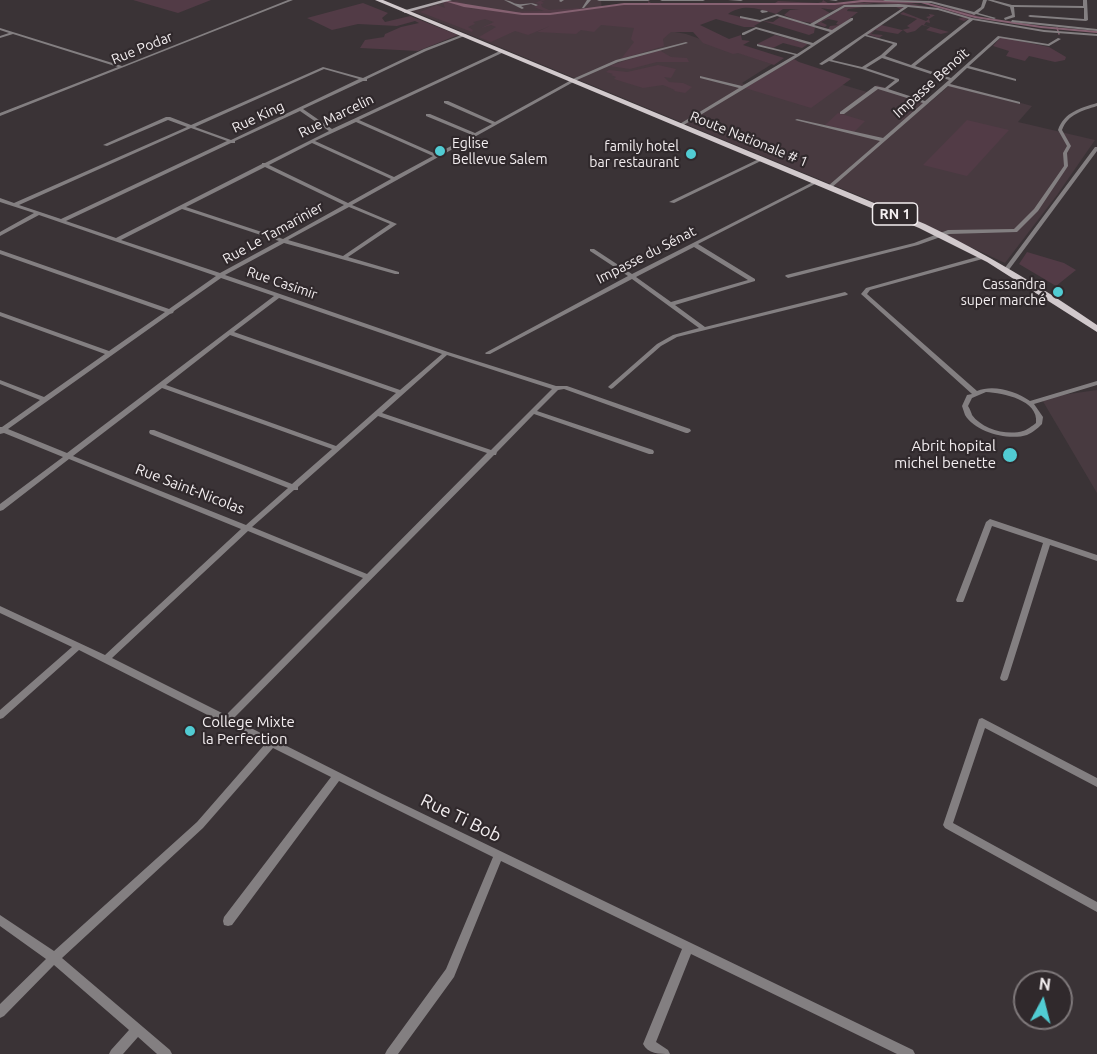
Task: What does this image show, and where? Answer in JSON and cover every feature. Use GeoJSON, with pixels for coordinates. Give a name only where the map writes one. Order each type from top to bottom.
{"type":"FeatureCollection","features":[{"type":"Feature","properties":{"kind":"main road","name":"Route Nationale # 1"},"geometry":{"type":"LineString","coordinates":[[378,0],[942,235],[984,257],[1097,329]]}},
{"type":"Feature","properties":{"kind":"street","name":"Rue Podar"},"geometry":{"type":"LineString","coordinates":[[0,115],[291,0]]}},
{"type":"Feature","properties":{"kind":"street"},"geometry":{"type":"LineString","coordinates":[[405,11],[448,0]]}},
{"type":"Feature","properties":{"kind":"street"},"geometry":{"type":"LineString","coordinates":[[506,0],[520,7],[531,3],[536,5]]}},
{"type":"Feature","properties":{"kind":"street"},"geometry":{"type":"LineString","coordinates":[[584,6],[589,0]]}},
{"type":"Feature","properties":{"kind":"street"},"geometry":{"type":"LineString","coordinates":[[599,0],[648,0]]}},
{"type":"Feature","properties":{"kind":"street"},"geometry":{"type":"LineString","coordinates":[[662,0],[703,0]]}},
{"type":"Feature","properties":{"kind":"street"},"geometry":{"type":"LineString","coordinates":[[730,0],[741,0]]}},
{"type":"Feature","properties":{"kind":"street"},"geometry":{"type":"LineString","coordinates":[[831,0],[836,0]]}},
{"type":"Feature","properties":{"kind":"street"},"geometry":{"type":"LineString","coordinates":[[885,0],[931,1],[973,16],[1097,30]]}},
{"type":"Feature","properties":{"kind":"street"},"geometry":{"type":"LineString","coordinates":[[912,66],[973,16],[987,0],[997,0],[1012,6],[1084,6]]}},
{"type":"Feature","properties":{"kind":"street"},"geometry":{"type":"LineString","coordinates":[[1033,0],[1033,6]]}},
{"type":"Feature","properties":{"kind":"street"},"geometry":{"type":"LineString","coordinates":[[1085,0],[1086,17]]}},
{"type":"Feature","properties":{"kind":"street"},"geometry":{"type":"LineString","coordinates":[[1063,1],[1075,13]]}},
{"type":"Feature","properties":{"kind":"street"},"geometry":{"type":"LineString","coordinates":[[506,8],[512,4]]}},
{"type":"Feature","properties":{"kind":"street"},"geometry":{"type":"LineString","coordinates":[[811,24],[844,6],[908,6],[938,9],[1050,31],[1097,35]]}},
{"type":"Feature","properties":{"kind":"street"},"geometry":{"type":"LineString","coordinates":[[821,64],[908,6]]}},
{"type":"Feature","properties":{"kind":"street"},"geometry":{"type":"LineString","coordinates":[[1005,19],[1014,16],[1012,6]]}},
{"type":"Feature","properties":{"kind":"street"},"geometry":{"type":"LineString","coordinates":[[766,12],[834,32]]}},
{"type":"Feature","properties":{"kind":"street"},"geometry":{"type":"LineString","coordinates":[[741,16],[760,21],[774,15]]}},
{"type":"Feature","properties":{"kind":"street"},"geometry":{"type":"LineString","coordinates":[[1030,16],[1076,20],[1086,20],[1086,17]]}},
{"type":"Feature","properties":{"kind":"street"},"geometry":{"type":"LineString","coordinates":[[1086,17],[1096,19]]}},
{"type":"Feature","properties":{"kind":"street"},"geometry":{"type":"LineString","coordinates":[[680,124],[798,55],[852,19]]}},
{"type":"Feature","properties":{"kind":"street"},"geometry":{"type":"LineString","coordinates":[[743,34],[754,28],[812,44]]}},
{"type":"Feature","properties":{"kind":"street"},"geometry":{"type":"LineString","coordinates":[[0,29],[122,67]]}},
{"type":"Feature","properties":{"kind":"street"},"geometry":{"type":"LineString","coordinates":[[0,37],[13,33]]}},
{"type":"Feature","properties":{"kind":"street"},"geometry":{"type":"LineString","coordinates":[[775,33],[760,45],[798,55]]}},
{"type":"Feature","properties":{"kind":"street"},"geometry":{"type":"LineString","coordinates":[[863,68],[896,44],[864,34]]}},
{"type":"Feature","properties":{"kind":"street","name":"Rue King"},"geometry":{"type":"LineString","coordinates":[[62,221],[427,50],[465,35]]}},
{"type":"Feature","properties":{"kind":"street","name":"Impasse Benoît"},"geometry":{"type":"LineString","coordinates":[[830,187],[999,37],[1049,45],[1059,39]]}},
{"type":"Feature","properties":{"kind":"street","name":"Rue Le Tamarinier"},"geometry":{"type":"LineString","coordinates":[[1,430],[171,312],[220,275],[574,81],[617,61],[686,43]]}},
{"type":"Feature","properties":{"kind":"street","name":"Rue Marcelin"},"geometry":{"type":"LineString","coordinates":[[116,240],[264,164],[502,51]]}},
{"type":"Feature","properties":{"kind":"street"},"geometry":{"type":"LineString","coordinates":[[882,56],[950,82],[1018,103]]}},
{"type":"Feature","properties":{"kind":"street"},"geometry":{"type":"LineString","coordinates":[[829,60],[898,80],[886,89]]}},
{"type":"Feature","properties":{"kind":"street"},"geometry":{"type":"LineString","coordinates":[[967,67],[1016,80]]}},
{"type":"Feature","properties":{"kind":"street"},"geometry":{"type":"LineString","coordinates":[[14,205],[324,68],[366,80]]}},
{"type":"Feature","properties":{"kind":"street"},"geometry":{"type":"LineString","coordinates":[[701,77],[743,87]]}},
{"type":"Feature","properties":{"kind":"street"},"geometry":{"type":"LineString","coordinates":[[842,113],[876,87],[926,103]]}},
{"type":"Feature","properties":{"kind":"street"},"geometry":{"type":"LineString","coordinates":[[446,102],[496,123]]}},
{"type":"Feature","properties":{"kind":"street"},"geometry":{"type":"LineString","coordinates":[[788,276],[954,231],[1011,232],[1021,226],[1066,166],[1065,153],[1069,146],[1060,130],[1061,124],[1074,111],[1097,104]]}},
{"type":"Feature","properties":{"kind":"street"},"geometry":{"type":"LineString","coordinates":[[302,110],[332,131]]}},
{"type":"Feature","properties":{"kind":"street"},"geometry":{"type":"LineString","coordinates":[[428,114],[477,135]]}},
{"type":"Feature","properties":{"kind":"street"},"geometry":{"type":"LineString","coordinates":[[105,145],[168,117],[233,141]]}},
{"type":"Feature","properties":{"kind":"street"},"geometry":{"type":"LineString","coordinates":[[356,120],[436,156]]}},
{"type":"Feature","properties":{"kind":"street"},"geometry":{"type":"LineString","coordinates":[[797,120],[884,140]]}},
{"type":"Feature","properties":{"kind":"street"},"geometry":{"type":"LineString","coordinates":[[311,141],[394,179]]}},
{"type":"Feature","properties":{"kind":"street"},"geometry":{"type":"LineString","coordinates":[[1005,270],[1097,147]]}},
{"type":"Feature","properties":{"kind":"street"},"geometry":{"type":"LineString","coordinates":[[672,202],[763,159]]}},
{"type":"Feature","properties":{"kind":"street"},"geometry":{"type":"LineString","coordinates":[[264,164],[349,206],[394,224],[343,258]]}},
{"type":"Feature","properties":{"kind":"street","name":"Impasse du Sénat"},"geometry":{"type":"LineString","coordinates":[[488,353],[817,181]]}},
{"type":"Feature","properties":{"kind":"street","name":"Rue Casimir"},"geometry":{"type":"LineString","coordinates":[[0,200],[446,352],[556,388],[565,387],[688,431]]}},
{"type":"Feature","properties":{"kind":"street"},"geometry":{"type":"LineString","coordinates":[[181,207],[284,241],[397,273]]}},
{"type":"Feature","properties":{"kind":"street"},"geometry":{"type":"LineString","coordinates":[[0,234],[37,214]]}},
{"type":"Feature","properties":{"kind":"street"},"geometry":{"type":"LineString","coordinates":[[671,304],[753,280],[694,244]]}},
{"type":"Feature","properties":{"kind":"street"},"geometry":{"type":"LineString","coordinates":[[592,250],[704,329]]}},
{"type":"Feature","properties":{"kind":"street"},"geometry":{"type":"LineString","coordinates":[[0,252],[171,312]]}},
{"type":"Feature","properties":{"kind":"street"},"geometry":{"type":"LineString","coordinates":[[975,393],[864,294],[868,289],[984,257]]}},
{"type":"Feature","properties":{"kind":"street"},"geometry":{"type":"LineString","coordinates":[[611,387],[658,345],[675,336],[845,294]]}},
{"type":"Feature","properties":{"kind":"street"},"geometry":{"type":"LineString","coordinates":[[0,508],[279,295]]}},
{"type":"Feature","properties":{"kind":"street"},"geometry":{"type":"LineString","coordinates":[[0,314],[111,354]]}},
{"type":"Feature","properties":{"kind":"street"},"geometry":{"type":"LineString","coordinates":[[230,333],[401,393]]}},
{"type":"Feature","properties":{"kind":"street"},"geometry":{"type":"LineString","coordinates":[[106,659],[248,527],[295,488],[446,352]]}},
{"type":"Feature","properties":{"kind":"street"},"geometry":{"type":"LineString","coordinates":[[0,382],[45,400]]}},
{"type":"Feature","properties":{"kind":"street"},"geometry":{"type":"LineString","coordinates":[[1030,403],[1097,383]]}},
{"type":"Feature","properties":{"kind":"street"},"geometry":{"type":"LineString","coordinates":[[161,385],[338,449]]}},
{"type":"Feature","properties":{"kind":"street"},"geometry":{"type":"LineString","coordinates":[[227,720],[556,388]]}},
{"type":"Feature","properties":{"kind":"street"},"geometry":{"type":"LineString","coordinates":[[1003,391],[1030,403],[1040,417],[1039,424],[1026,434],[1001,434],[977,425],[969,418],[964,403],[975,393],[1003,391]]}},
{"type":"Feature","properties":{"kind":"street"},"geometry":{"type":"LineString","coordinates":[[534,412],[651,452]]}},
{"type":"Feature","properties":{"kind":"street"},"geometry":{"type":"LineString","coordinates":[[378,414],[494,453]]}},
{"type":"Feature","properties":{"kind":"street","name":"Rue Saint-Nicolas"},"geometry":{"type":"LineString","coordinates":[[1,430],[368,577]]}},
{"type":"Feature","properties":{"kind":"street"},"geometry":{"type":"LineString","coordinates":[[152,432],[295,488]]}},
{"type":"Feature","properties":{"kind":"street"},"geometry":{"type":"LineString","coordinates":[[960,600],[990,522],[1097,558]]}},
{"type":"Feature","properties":{"kind":"street"},"geometry":{"type":"LineString","coordinates":[[1004,678],[1047,541]]}},
{"type":"Feature","properties":{"kind":"street","name":"Rue Ti Bob"},"geometry":{"type":"LineString","coordinates":[[0,609],[909,1054]]}},
{"type":"Feature","properties":{"kind":"street"},"geometry":{"type":"LineString","coordinates":[[0,715],[78,646]]}},
{"type":"Feature","properties":{"kind":"street"},"geometry":{"type":"LineString","coordinates":[[1097,783],[982,722],[948,825],[1097,907]]}},
{"type":"Feature","properties":{"kind":"street"},"geometry":{"type":"LineString","coordinates":[[0,1012],[54,958],[200,825],[272,742]]}},
{"type":"Feature","properties":{"kind":"street"},"geometry":{"type":"LineString","coordinates":[[228,921],[338,776]]}},
{"type":"Feature","properties":{"kind":"street"},"geometry":{"type":"LineString","coordinates":[[391,1054],[450,973],[499,855]]}},
{"type":"Feature","properties":{"kind":"street"},"geometry":{"type":"LineString","coordinates":[[0,920],[54,958],[166,1054]]}},
{"type":"Feature","properties":{"kind":"street"},"geometry":{"type":"LineString","coordinates":[[664,1054],[649,1044],[688,946]]}},
{"type":"Feature","properties":{"kind":"street"},"geometry":{"type":"LineString","coordinates":[[115,1054],[137,1030]]}},
{"type":"Feature","properties":{"kind":"shaded area"},"geometry":{"type":"Polygon","coordinates":[[[133,0],[211,0],[178,13],[133,0]]]}},
{"type":"Feature","properties":{"kind":"shaded area"},"geometry":{"type":"Polygon","coordinates":[[[449,0],[601,0],[603,19],[686,34],[772,64],[742,83],[753,89],[840,84],[867,92],[877,85],[929,103],[951,84],[1032,106],[1018,122],[1095,140],[1057,195],[1005,263],[867,199],[410,10],[449,0]]]}},
{"type":"Feature","properties":{"kind":"shaded area"},"geometry":{"type":"Polygon","coordinates":[[[542,0],[546,0],[541,1],[544,3],[541,4],[542,7],[549,10],[581,8],[566,12],[623,5],[616,4],[648,3],[648,1],[680,4],[644,5],[756,5],[749,3],[779,4],[775,3],[778,1],[818,3],[823,0],[831,5],[870,2],[870,0],[906,2],[933,8],[902,5],[905,7],[902,10],[896,7],[900,5],[874,3],[862,5],[872,6],[848,9],[847,11],[858,12],[834,31],[828,29],[830,26],[839,25],[836,24],[838,21],[828,19],[821,22],[827,25],[825,27],[816,24],[845,7],[852,6],[842,6],[834,10],[821,8],[830,13],[812,23],[800,21],[815,27],[814,33],[809,35],[763,21],[773,22],[780,17],[796,20],[784,15],[790,10],[800,9],[783,9],[776,14],[746,8],[728,14],[761,22],[754,26],[756,27],[744,27],[716,19],[700,25],[729,39],[741,35],[742,40],[750,41],[743,45],[784,58],[774,65],[703,43],[693,32],[671,32],[663,39],[664,46],[621,59],[634,42],[631,39],[634,28],[601,25],[594,32],[581,30],[576,34],[537,32],[550,26],[528,35],[515,31],[491,42],[479,37],[496,27],[491,25],[481,28],[494,22],[485,19],[473,22],[475,24],[468,27],[473,30],[472,32],[420,12],[437,5],[445,8],[443,2],[457,1],[471,6],[468,8],[480,10],[471,8],[505,12],[544,11],[534,7],[540,4],[535,3],[542,0]]]}},
{"type":"Feature","properties":{"kind":"shaded area"},"geometry":{"type":"Polygon","coordinates":[[[363,3],[388,13],[382,18],[385,22],[410,16],[458,35],[418,51],[360,48],[365,40],[384,37],[385,34],[401,27],[419,23],[415,21],[397,26],[358,24],[332,30],[307,18],[363,3]]]}},
{"type":"Feature","properties":{"kind":"shaded area"},"geometry":{"type":"Polygon","coordinates":[[[937,4],[977,15],[964,21],[958,19],[963,17],[935,8],[966,15],[937,4]]]}},
{"type":"Feature","properties":{"kind":"shaded area"},"geometry":{"type":"Polygon","coordinates":[[[903,12],[926,21],[929,19],[930,23],[926,22],[924,25],[949,32],[941,34],[926,30],[930,27],[922,25],[915,31],[907,33],[903,30],[898,34],[875,30],[871,34],[883,35],[879,38],[867,34],[881,25],[902,30],[910,28],[907,26],[917,19],[900,14],[903,12]]]}},
{"type":"Feature","properties":{"kind":"shaded area"},"geometry":{"type":"Polygon","coordinates":[[[775,35],[808,44],[802,48],[783,43],[773,48],[757,44],[775,35]]]}},
{"type":"Feature","properties":{"kind":"shaded area"},"geometry":{"type":"Polygon","coordinates":[[[1001,37],[1049,47],[1066,57],[1065,60],[1055,62],[1029,56],[1025,61],[1006,56],[1009,51],[993,46],[1001,37]]]}},
{"type":"Feature","properties":{"kind":"shaded area"},"geometry":{"type":"Polygon","coordinates":[[[659,50],[671,57],[687,58],[689,62],[657,62],[630,69],[609,66],[659,50]]]}},
{"type":"Feature","properties":{"kind":"shaded area"},"geometry":{"type":"Polygon","coordinates":[[[794,59],[851,79],[811,108],[745,88],[794,59]]]}},
{"type":"Feature","properties":{"kind":"shaded area"},"geometry":{"type":"Polygon","coordinates":[[[658,65],[676,69],[671,78],[664,77],[669,82],[683,83],[692,87],[685,93],[674,91],[663,85],[643,88],[614,79],[616,77],[611,75],[613,74],[606,72],[609,70],[627,72],[658,65]]]}},
{"type":"Feature","properties":{"kind":"shaded area"},"geometry":{"type":"Polygon","coordinates":[[[838,113],[865,121],[854,132],[825,125],[838,113]]]}},
{"type":"Feature","properties":{"kind":"shaded area"},"geometry":{"type":"Polygon","coordinates":[[[967,120],[1009,130],[967,176],[923,165],[967,120]]]}},
{"type":"Feature","properties":{"kind":"shaded area"},"geometry":{"type":"Polygon","coordinates":[[[1027,252],[1064,263],[1076,270],[1056,286],[1019,264],[1027,252]]]}},
{"type":"Feature","properties":{"kind":"shaded area"},"geometry":{"type":"Polygon","coordinates":[[[1097,390],[1097,493],[1041,398],[1097,390]]]}},
{"type":"Feature","properties":{"kind":"waterway"},"geometry":{"type":"LineString","coordinates":[[443,0],[464,6],[522,14],[550,14],[624,4],[921,2],[975,17],[1041,27],[1097,32]]}},
{"type":"Feature","properties":{"kind":"waterway"},"geometry":{"type":"LineString","coordinates":[[1057,28],[1059,34]]}},
{"type":"Feature","properties":{"kind":"place","name":"Eglise Bellevue Salem"},"geometry":{"type":"Point","coordinates":[440,151]}},
{"type":"Feature","properties":{"kind":"place","name":"family hotel bar restaurant"},"geometry":{"type":"Point","coordinates":[691,154]}},
{"type":"Feature","properties":{"kind":"place","name":"Cassandra super marché"},"geometry":{"type":"Point","coordinates":[1058,292]}},
{"type":"Feature","properties":{"kind":"place","name":"Abrit hopital michel benette"},"geometry":{"type":"Point","coordinates":[1010,455]}},
{"type":"Feature","properties":{"kind":"place","name":"College Mixte la Perfection"},"geometry":{"type":"Point","coordinates":[190,731]}}]}
